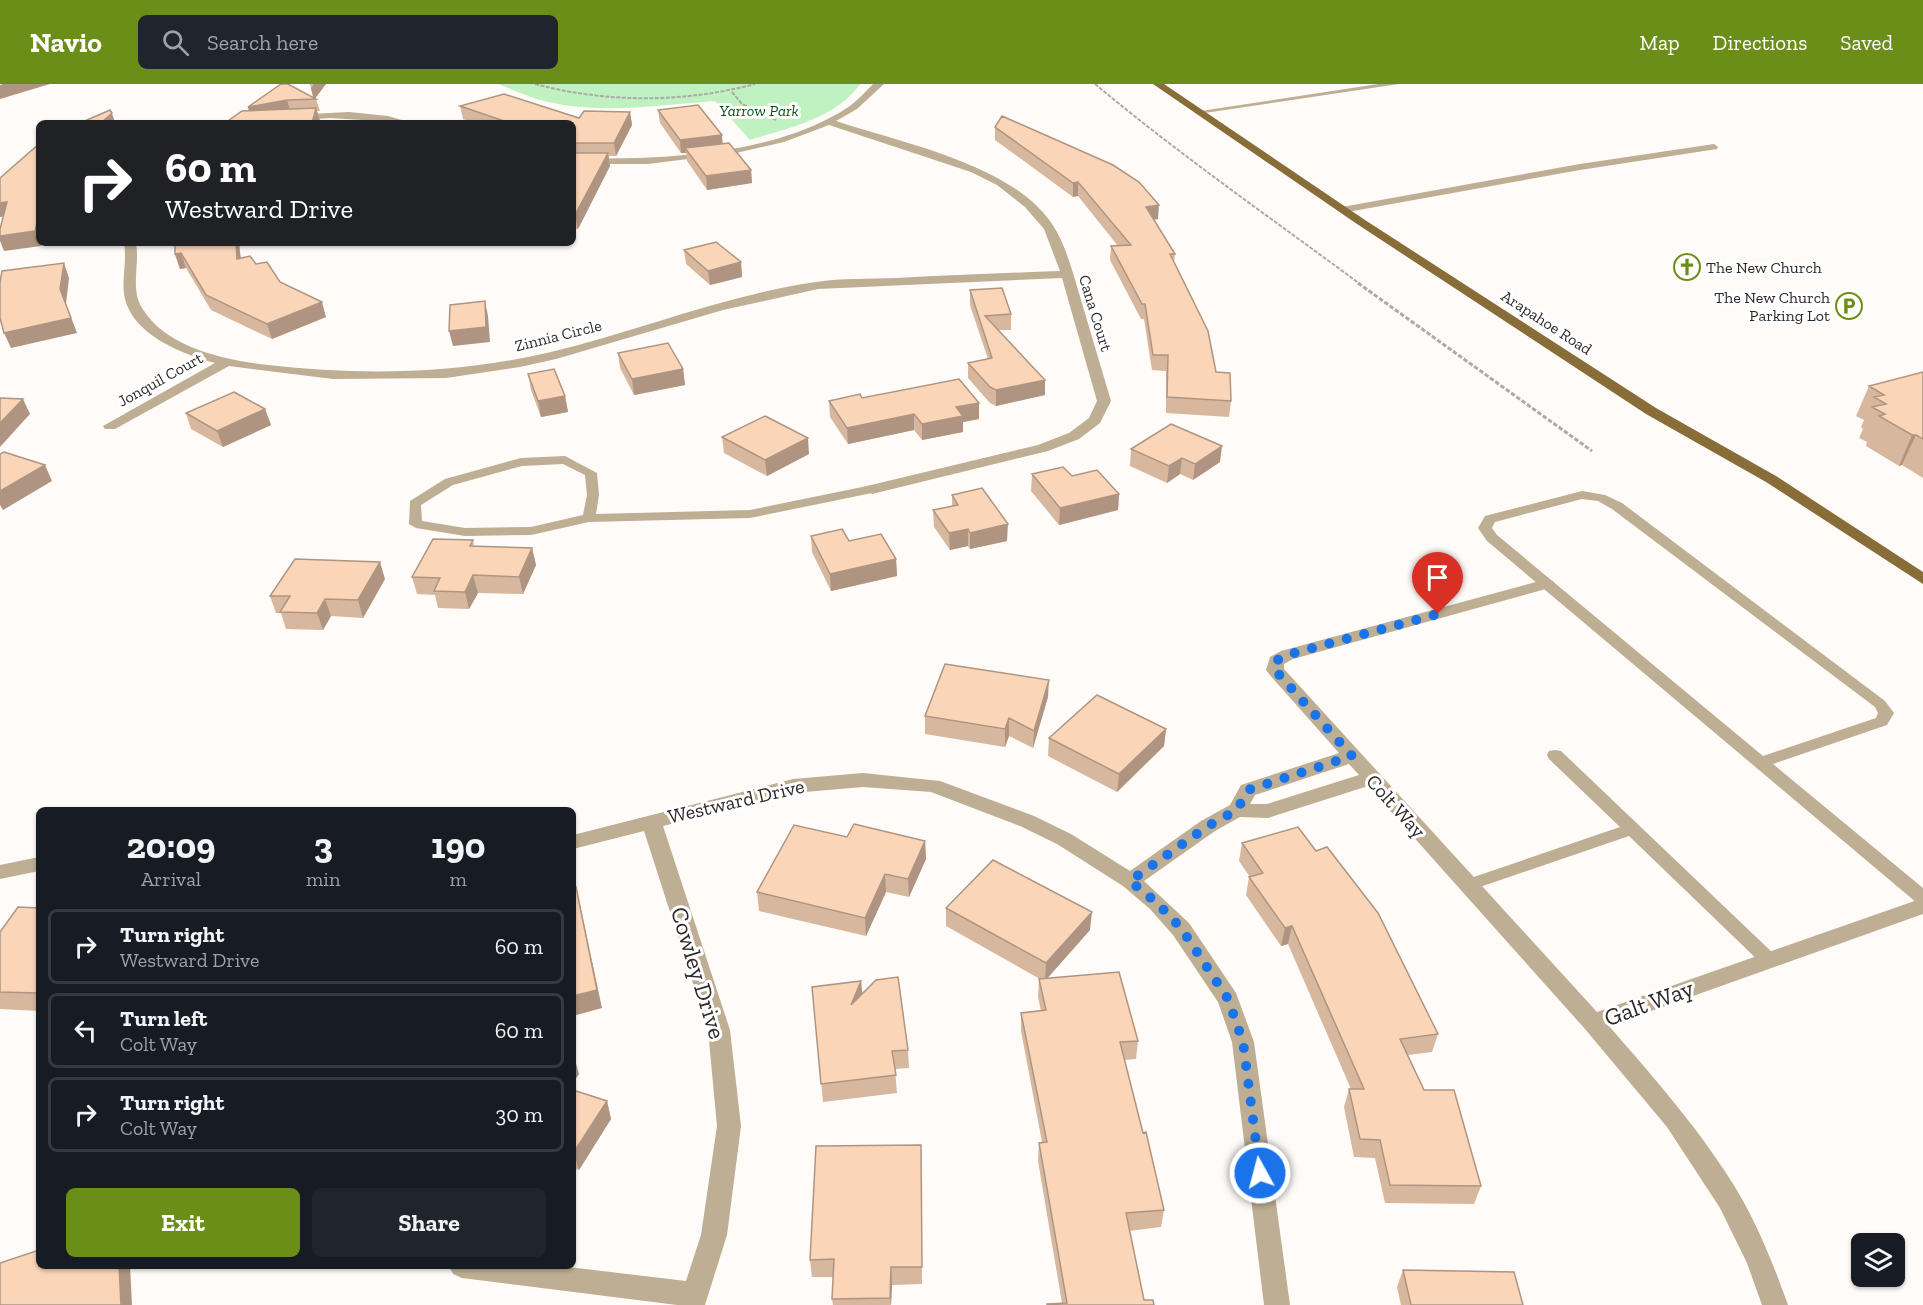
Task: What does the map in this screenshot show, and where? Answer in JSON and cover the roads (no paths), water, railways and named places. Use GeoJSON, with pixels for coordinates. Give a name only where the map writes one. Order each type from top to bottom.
{"type":"FeatureCollection","features":[{"type":"Feature","properties":{"kind":"main road","name":"Arapahoe Road"},"geometry":{"type":"LineString","coordinates":[[1158,84],[1342,210],[1651,411],[1771,479],[1923,579]]}},
{"type":"Feature","properties":{"kind":"street"},"geometry":{"type":"LineString","coordinates":[[576,161],[638,160],[731,150],[808,130],[829,122],[849,111],[879,84]]}},
{"type":"Feature","properties":{"kind":"street"},"geometry":{"type":"LineString","coordinates":[[278,120],[345,116],[380,120]]}},
{"type":"Feature","properties":{"kind":"street","name":"Cana Court"},"geometry":{"type":"LineString","coordinates":[[829,122],[949,160],[1001,183],[1029,204],[1049,228],[1067,274],[1104,401],[1095,420],[1074,436],[1043,448],[872,489]]}},
{"type":"Feature","properties":{"kind":"street","name":"Zinnia Circle"},"geometry":{"type":"LineString","coordinates":[[129,246],[129,286],[135,309],[154,330],[184,348],[227,362],[306,375],[379,377],[493,368],[554,356],[778,292],[818,285],[1067,274]]}},
{"type":"Feature","properties":{"kind":"street","name":"Jonquil Court"},"geometry":{"type":"LineString","coordinates":[[110,426],[227,362]]}},
{"type":"Feature","properties":{"kind":"street","name":"Colt Way"},"geometry":{"type":"LineString","coordinates":[[1547,584],[1287,655],[1276,661],[1275,670],[1593,1023]]}},
{"type":"Feature","properties":{"kind":"street"},"geometry":{"type":"LineString","coordinates":[[1237,810],[1248,790],[1352,756]]}},
{"type":"Feature","properties":{"kind":"street"},"geometry":{"type":"LineString","coordinates":[[1130,881],[1208,826],[1237,810],[1268,811],[1371,778]]}},
{"type":"Feature","properties":{"kind":"street","name":"Westward Drive"},"geometry":{"type":"LineString","coordinates":[[576,841],[793,786],[863,780],[933,786],[1026,821],[1065,839],[1130,881],[1157,903],[1181,928],[1228,999],[1243,1042],[1277,1305]]}},
{"type":"Feature","properties":{"kind":"street","name":"Cowley Drive"},"geometry":{"type":"LineString","coordinates":[[651,821],[719,1030],[729,1126],[714,1235],[694,1300]]}},
{"type":"Feature","properties":{"kind":"street"},"geometry":{"type":"LineString","coordinates":[[0,872],[36,865]]}},
{"type":"Feature","properties":{"kind":"street","name":"Galt Way"},"geometry":{"type":"LineString","coordinates":[[1775,1305],[1759,1260],[1712,1172],[1675,1120],[1593,1023],[1923,906]]}},
{"type":"Feature","properties":{"kind":"street"},"geometry":{"type":"LineString","coordinates":[[482,1269],[694,1300]]}},
{"type":"Feature","properties":{"kind":"lane"},"geometry":{"type":"LineString","coordinates":[[1198,112],[1395,84]]}},
{"type":"Feature","properties":{"kind":"lane"},"geometry":{"type":"LineString","coordinates":[[1342,210],[1580,167],[1714,147]]}},
{"type":"Feature","properties":{"kind":"lane"},"geometry":{"type":"LineString","coordinates":[[588,518],[593,495],[591,473],[565,460],[521,462],[448,482],[415,504],[416,524],[465,532],[531,531],[588,518],[750,514],[872,489]]}},
{"type":"Feature","properties":{"kind":"lane"},"geometry":{"type":"LineString","coordinates":[[1762,762],[1882,721],[1886,713],[1870,697],[1617,506],[1601,498],[1582,495],[1490,519],[1485,528],[1492,538],[1923,898]]}},
{"type":"Feature","properties":{"kind":"lane"},"geometry":{"type":"LineString","coordinates":[[1556,755],[1769,960]]}},
{"type":"Feature","properties":{"kind":"lane"},"geometry":{"type":"LineString","coordinates":[[1468,885],[1632,829]]}},
{"type":"Feature","properties":{"kind":"place","name":"The New Church"},"geometry":{"type":"Point","coordinates":[1687,267]}},
{"type":"Feature","properties":{"kind":"place","name":"The New Church Parking Lot"},"geometry":{"type":"Point","coordinates":[1849,306]}},
{"type":"Feature","properties":{"kind":"park label","name":"Yarrow Park"},"geometry":{"type":"Point","coordinates":[759,110]}}]}
